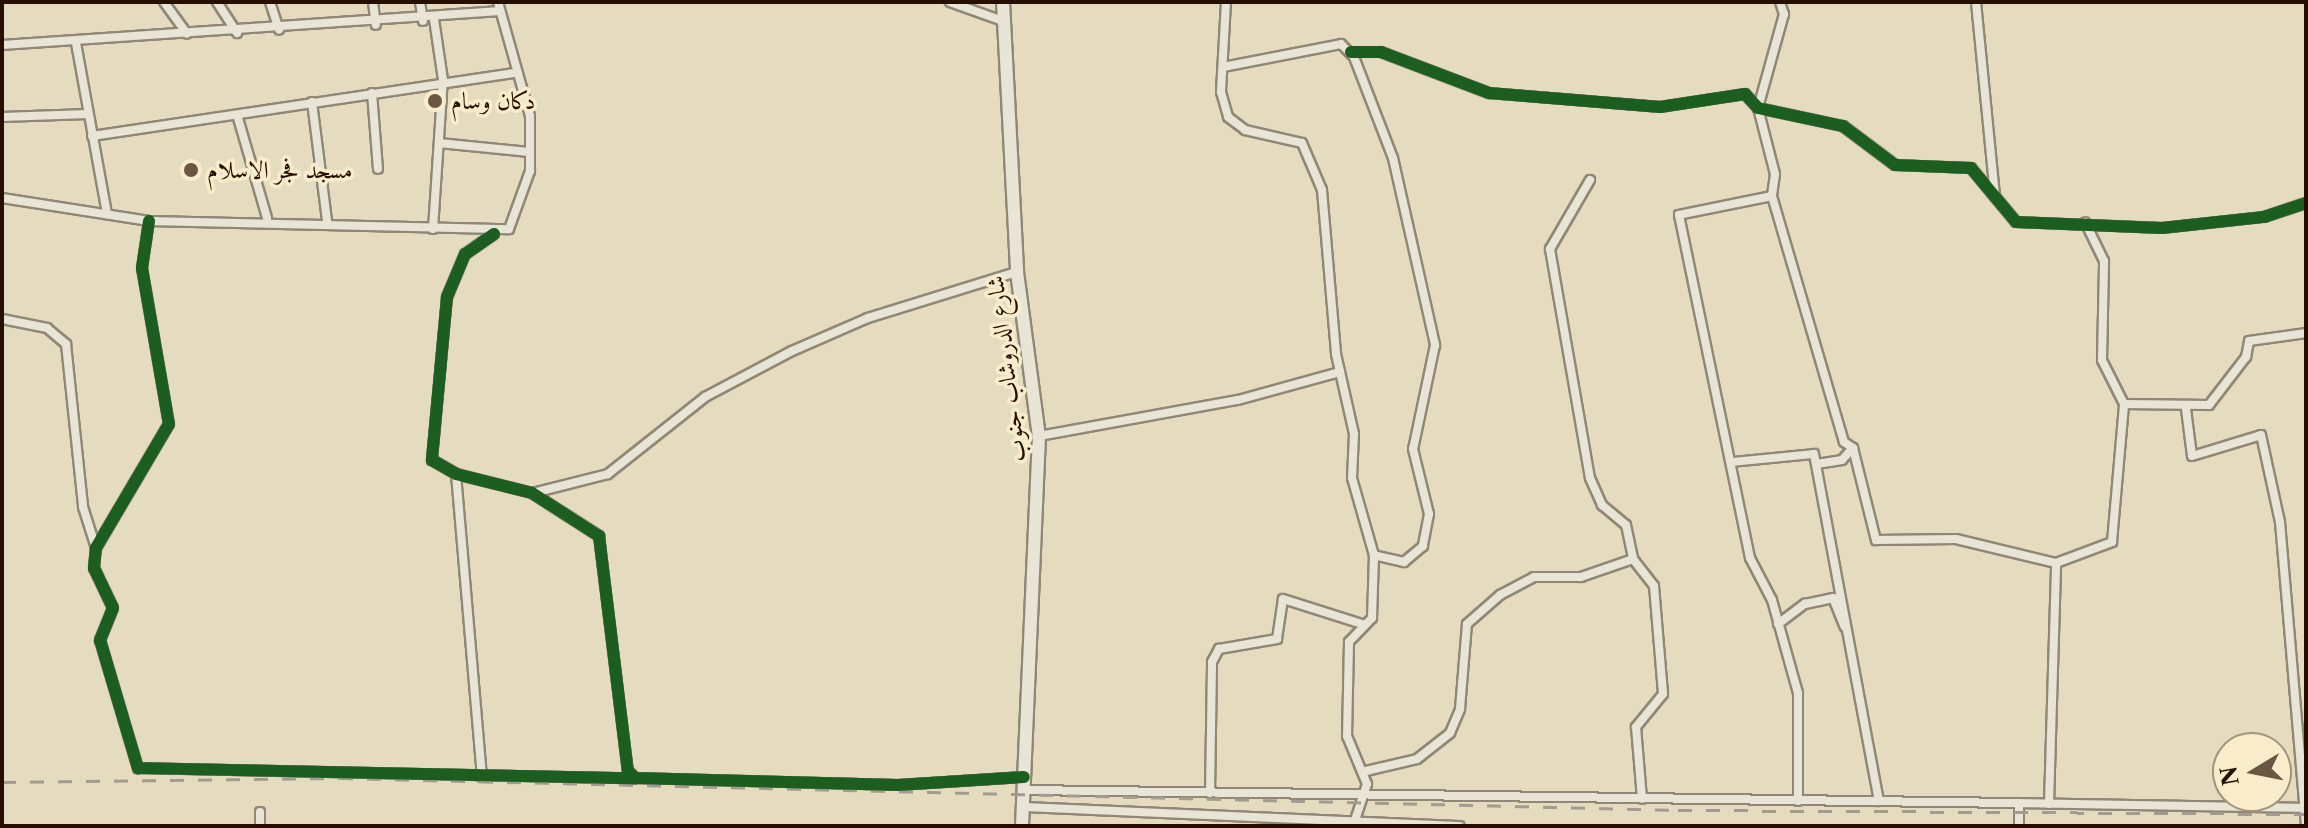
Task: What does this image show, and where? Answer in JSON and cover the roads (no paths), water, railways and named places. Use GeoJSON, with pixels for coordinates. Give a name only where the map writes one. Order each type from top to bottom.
{"type":"FeatureCollection","features":[{"type":"Feature","properties":{"kind":"street"},"geometry":{"type":"LineString","coordinates":[[164,2],[187,34]]}},
{"type":"Feature","properties":{"kind":"street"},"geometry":{"type":"LineString","coordinates":[[217,2],[237,33]]}},
{"type":"Feature","properties":{"kind":"street"},"geometry":{"type":"LineString","coordinates":[[270,2],[279,30]]}},
{"type":"Feature","properties":{"kind":"street"},"geometry":{"type":"LineString","coordinates":[[373,2],[376,25]]}},
{"type":"Feature","properties":{"kind":"street"},"geometry":{"type":"LineString","coordinates":[[420,2],[423,21]]}},
{"type":"Feature","properties":{"kind":"street"},"geometry":{"type":"LineString","coordinates":[[950,2],[1003,21]]}},
{"type":"Feature","properties":{"kind":"street","name":"شارع الدروشاب جنوب"},"geometry":{"type":"LineString","coordinates":[[1003,2],[1017,272],[1039,436],[1022,826]]}},
{"type":"Feature","properties":{"kind":"street"},"geometry":{"type":"LineString","coordinates":[[1226,2],[1223,105],[1235,124],[1302,143],[1317,167],[1340,372],[1354,434],[1352,478],[1374,555],[1374,611],[1349,642],[1345,719],[1366,771],[1363,796],[1353,824]]}},
{"type":"Feature","properties":{"kind":"street"},"geometry":{"type":"LineString","coordinates":[[1758,108],[1784,14],[1780,2]]}},
{"type":"Feature","properties":{"kind":"street"},"geometry":{"type":"LineString","coordinates":[[1976,2],[1995,198]]}},
{"type":"Feature","properties":{"kind":"street"},"geometry":{"type":"LineString","coordinates":[[2,45],[376,25],[423,21],[499,6],[512,73],[528,108],[529,152],[519,217],[465,254],[447,297],[432,460],[456,474],[532,493],[580,518],[601,541],[624,764],[635,778]]}},
{"type":"Feature","properties":{"kind":"street"},"geometry":{"type":"LineString","coordinates":[[433,229],[443,80],[434,19]]}},
{"type":"Feature","properties":{"kind":"street"},"geometry":{"type":"LineString","coordinates":[[1223,67],[1329,42],[1351,52],[1381,52],[1489,93],[1660,107],[1731,92],[1745,94],[1758,108],[1775,174],[1772,196],[1844,442],[1853,448],[1876,540],[1956,539],[2056,563],[2112,542],[2124,404],[2102,360],[2104,261],[2085,222]]}},
{"type":"Feature","properties":{"kind":"street"},"geometry":{"type":"LineString","coordinates":[[76,43],[107,214]]}},
{"type":"Feature","properties":{"kind":"street"},"geometry":{"type":"LineString","coordinates":[[1351,52],[1393,158],[1435,345],[1414,431],[1429,514],[1423,546],[1404,562],[1374,555]]}},
{"type":"Feature","properties":{"kind":"street"},"geometry":{"type":"LineString","coordinates":[[92,136],[238,118],[443,80],[512,73]]}},
{"type":"Feature","properties":{"kind":"street"},"geometry":{"type":"LineString","coordinates":[[372,93],[378,169]]}},
{"type":"Feature","properties":{"kind":"street"},"geometry":{"type":"LineString","coordinates":[[312,102],[327,221]]}},
{"type":"Feature","properties":{"kind":"street"},"geometry":{"type":"LineString","coordinates":[[1758,108],[1843,126],[1903,167],[1971,168],[2016,222],[2219,223],[2306,203]]}},
{"type":"Feature","properties":{"kind":"street"},"geometry":{"type":"LineString","coordinates":[[2,117],[88,114]]}},
{"type":"Feature","properties":{"kind":"street"},"geometry":{"type":"LineString","coordinates":[[238,118],[267,218]]}},
{"type":"Feature","properties":{"kind":"street"},"geometry":{"type":"LineString","coordinates":[[439,143],[529,152]]}},
{"type":"Feature","properties":{"kind":"street"},"geometry":{"type":"LineString","coordinates":[[1590,180],[1550,249],[1590,478],[1609,514],[1626,525],[1633,559],[1654,586],[1663,665],[1661,700],[1636,727],[1642,799]]}},
{"type":"Feature","properties":{"kind":"street"},"geometry":{"type":"LineString","coordinates":[[1772,196],[1679,215],[1750,558],[1778,624],[1801,709],[1798,801]]}},
{"type":"Feature","properties":{"kind":"street"},"geometry":{"type":"LineString","coordinates":[[2,198],[149,221],[267,218],[494,234]]}},
{"type":"Feature","properties":{"kind":"street"},"geometry":{"type":"LineString","coordinates":[[96,548],[169,424],[142,268],[149,221]]}},
{"type":"Feature","properties":{"kind":"street"},"geometry":{"type":"LineString","coordinates":[[532,493],[608,474],[705,397],[792,351],[868,318],[1017,272]]}},
{"type":"Feature","properties":{"kind":"street"},"geometry":{"type":"LineString","coordinates":[[2,319],[47,328],[66,344],[83,507],[96,548],[97,579],[113,608],[100,640],[143,773],[635,778],[898,785],[1023,784],[1363,796],[2306,808]]}},
{"type":"Feature","properties":{"kind":"street"},"geometry":{"type":"LineString","coordinates":[[2124,404],[2186,409],[2213,403],[2246,357],[2249,341],[2306,333]]}},
{"type":"Feature","properties":{"kind":"street"},"geometry":{"type":"LineString","coordinates":[[1039,436],[1238,400],[1340,372]]}},
{"type":"Feature","properties":{"kind":"street"},"geometry":{"type":"LineString","coordinates":[[2186,409],[2192,456],[2261,435],[2280,522],[2306,826]]}},
{"type":"Feature","properties":{"kind":"street"},"geometry":{"type":"LineString","coordinates":[[1818,464],[1842,460],[1853,448]]}},
{"type":"Feature","properties":{"kind":"street"},"geometry":{"type":"LineString","coordinates":[[1732,462],[1806,449],[1818,464],[1879,801]]}},
{"type":"Feature","properties":{"kind":"street"},"geometry":{"type":"LineString","coordinates":[[456,474],[482,777]]}},
{"type":"Feature","properties":{"kind":"street"},"geometry":{"type":"LineString","coordinates":[[1366,771],[1417,759],[1450,733],[1460,709],[1467,624],[1500,595],[1534,577],[1581,577],[1633,559]]}},
{"type":"Feature","properties":{"kind":"street"},"geometry":{"type":"LineString","coordinates":[[2049,804],[2056,563]]}},
{"type":"Feature","properties":{"kind":"street"},"geometry":{"type":"LineString","coordinates":[[1778,624],[1805,604],[1833,598],[1848,635]]}},
{"type":"Feature","properties":{"kind":"street"},"geometry":{"type":"LineString","coordinates":[[1210,793],[1212,662],[1219,649],[1277,639],[1283,599],[1362,624]]}},
{"type":"Feature","properties":{"kind":"street"},"geometry":{"type":"LineString","coordinates":[[2019,803],[2019,826]]}},
{"type":"Feature","properties":{"kind":"street"},"geometry":{"type":"LineString","coordinates":[[1023,807],[1222,815],[1286,822],[1460,826]]}},
{"type":"Feature","properties":{"kind":"street"},"geometry":{"type":"LineString","coordinates":[[260,812],[260,826]]}},
{"type":"Feature","properties":{"kind":"street"},"geometry":{"type":"LineString","coordinates":[[1221,826],[1222,815]]}},
{"type":"Feature","properties":{"kind":"railway"},"geometry":{"type":"LineString","coordinates":[[2,782],[339,778],[1678,810],[2306,814]]}},
{"type":"Feature","properties":{"kind":"place","name":"دكان وسام"},"geometry":{"type":"Point","coordinates":[435,101]}},
{"type":"Feature","properties":{"kind":"place","name":"مسجد فجر الاسلام"},"geometry":{"type":"Point","coordinates":[191,170]}}]}
